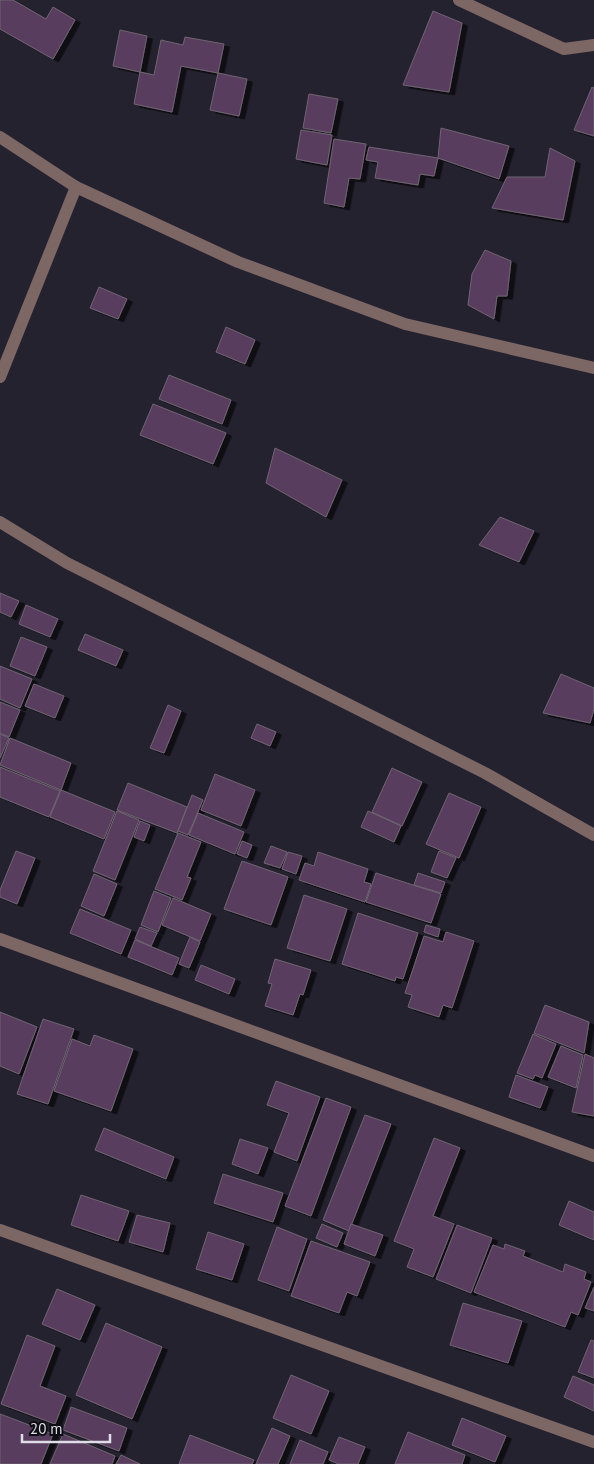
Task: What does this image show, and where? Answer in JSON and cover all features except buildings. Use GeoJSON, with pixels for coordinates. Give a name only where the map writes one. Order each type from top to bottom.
{"type":"FeatureCollection","features":[{"type":"Feature","properties":{"kind":"street"},"geometry":{"type":"LineString","coordinates":[[459,0],[564,49],[594,45]]}},
{"type":"Feature","properties":{"kind":"street"},"geometry":{"type":"LineString","coordinates":[[0,137],[76,187],[238,262],[405,324],[594,368]]}},
{"type":"Feature","properties":{"kind":"street"},"geometry":{"type":"LineString","coordinates":[[0,377],[76,187]]}},
{"type":"Feature","properties":{"kind":"street"},"geometry":{"type":"LineString","coordinates":[[0,522],[67,563],[485,774],[594,835]]}},
{"type":"Feature","properties":{"kind":"street"},"geometry":{"type":"LineString","coordinates":[[0,939],[594,1156]]}},
{"type":"Feature","properties":{"kind":"street"},"geometry":{"type":"LineString","coordinates":[[0,1230],[594,1442]]}}]}
